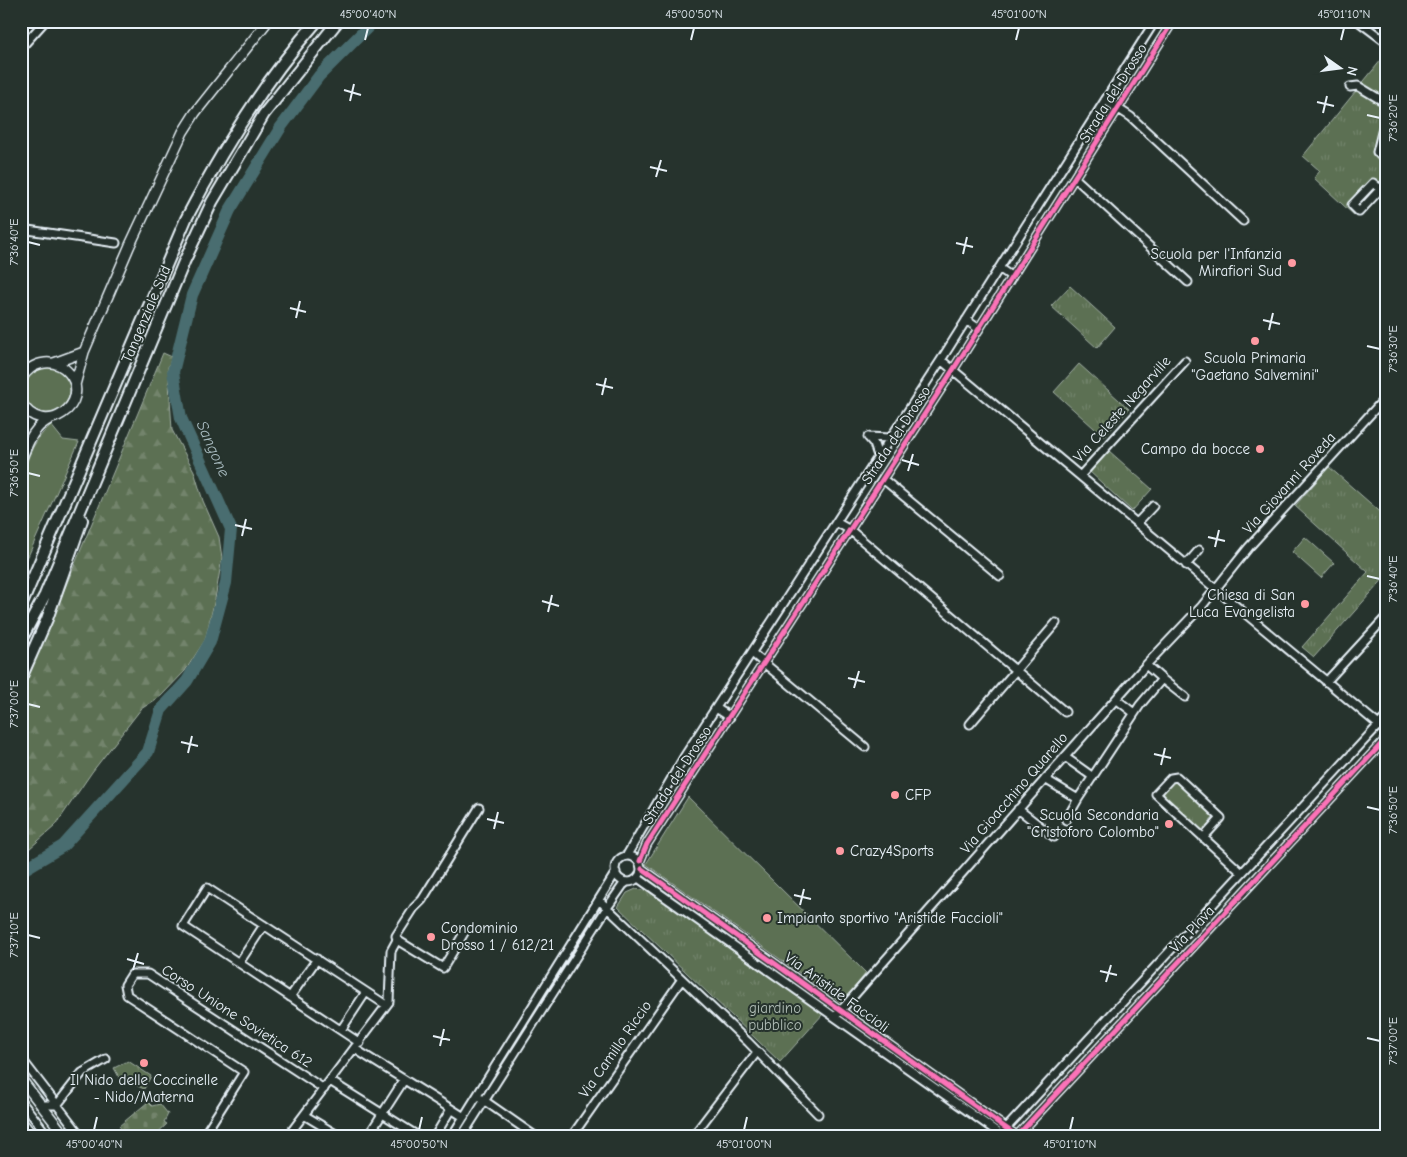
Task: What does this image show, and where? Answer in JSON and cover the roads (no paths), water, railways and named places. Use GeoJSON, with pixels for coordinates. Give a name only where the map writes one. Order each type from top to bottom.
{"type":"FeatureCollection","features":[{"type":"Feature","properties":{"kind":"highway","name":"Tangenziale Sud"},"geometry":{"type":"LineString","coordinates":[[21,606],[186,218],[248,110],[317,21]]}},
{"type":"Feature","properties":{"kind":"highway","name":"Tangenziale Sud"},"geometry":{"type":"LineString","coordinates":[[21,640],[45,595],[184,262],[212,202],[264,114],[338,21]]}},
{"type":"Feature","properties":{"kind":"highway"},"geometry":{"type":"LineString","coordinates":[[21,678],[77,539],[95,476]]}},
{"type":"Feature","properties":{"kind":"main road"},"geometry":{"type":"LineString","coordinates":[[21,460],[30,439],[42,423],[62,415],[68,410],[75,394],[75,385],[84,352],[130,245],[183,132],[268,21]]}},
{"type":"Feature","properties":{"kind":"main road"},"geometry":{"type":"LineString","coordinates":[[21,380],[28,370],[40,364],[54,363],[84,352]]}},
{"type":"Feature","properties":{"kind":"main road"},"geometry":{"type":"LineString","coordinates":[[54,363],[67,371],[75,385]]}},
{"type":"Feature","properties":{"kind":"main road"},"geometry":{"type":"LineString","coordinates":[[24,406],[38,418],[51,419]]}},
{"type":"Feature","properties":{"kind":"main road"},"geometry":{"type":"LineString","coordinates":[[24,406],[30,424],[30,439]]}},
{"type":"Feature","properties":{"kind":"main road"},"geometry":{"type":"LineString","coordinates":[[21,1079],[65,1136]]}},
{"type":"Feature","properties":{"kind":"main road"},"geometry":{"type":"LineString","coordinates":[[21,1120],[33,1136]]}},
{"type":"Feature","properties":{"kind":"street"},"geometry":{"type":"LineString","coordinates":[[21,48],[46,21]]}},
{"type":"Feature","properties":{"kind":"street","name":"Strada del Drosso"},"geometry":{"type":"LineString","coordinates":[[627,855],[684,757],[941,360],[1155,21]]}},
{"type":"Feature","properties":{"kind":"street","name":"Strada del Drosso"},"geometry":{"type":"LineString","coordinates":[[641,865],[647,844],[883,480],[1173,21]]}},
{"type":"Feature","properties":{"kind":"street"},"geometry":{"type":"LineString","coordinates":[[1358,21],[1386,42]]}},
{"type":"Feature","properties":{"kind":"street"},"geometry":{"type":"LineString","coordinates":[[1350,87],[1358,86],[1386,103]]}},
{"type":"Feature","properties":{"kind":"street","name":"Strada del Drosso"},"geometry":{"type":"LineString","coordinates":[[1106,100],[1119,108],[1243,221]]}},
{"type":"Feature","properties":{"kind":"street"},"geometry":{"type":"LineString","coordinates":[[1386,116],[1377,152],[1386,161]]}},
{"type":"Feature","properties":{"kind":"street"},"geometry":{"type":"LineString","coordinates":[[1075,178],[1188,282]]}},
{"type":"Feature","properties":{"kind":"street"},"geometry":{"type":"LineString","coordinates":[[1380,189],[1386,183]]}},
{"type":"Feature","properties":{"kind":"street"},"geometry":{"type":"LineString","coordinates":[[21,228],[116,243]]}},
{"type":"Feature","properties":{"kind":"street"},"geometry":{"type":"LineString","coordinates":[[999,268],[1012,277]]}},
{"type":"Feature","properties":{"kind":"street"},"geometry":{"type":"LineString","coordinates":[[966,320],[979,329]]}},
{"type":"Feature","properties":{"kind":"street","name":"Via Celeste Negarville"},"geometry":{"type":"LineString","coordinates":[[941,360],[1386,731]]}},
{"type":"Feature","properties":{"kind":"street","name":"Via Celeste Negarville"},"geometry":{"type":"LineString","coordinates":[[1080,476],[1185,360]]}},
{"type":"Feature","properties":{"kind":"street"},"geometry":{"type":"LineString","coordinates":[[21,362],[28,370]]}},
{"type":"Feature","properties":{"kind":"street","name":"Via Giovanni Roveda"},"geometry":{"type":"LineString","coordinates":[[1215,589],[1249,547],[1386,397]]}},
{"type":"Feature","properties":{"kind":"street","name":"Strada del Drosso"},"geometry":{"type":"LineString","coordinates":[[878,456],[874,444],[868,437],[890,438]]}},
{"type":"Feature","properties":{"kind":"street"},"geometry":{"type":"LineString","coordinates":[[883,480],[1000,576]]}},
{"type":"Feature","properties":{"kind":"street"},"geometry":{"type":"LineString","coordinates":[[1137,523],[1153,506]]}},
{"type":"Feature","properties":{"kind":"street"},"geometry":{"type":"LineString","coordinates":[[836,522],[850,530],[1065,712]]}},
{"type":"Feature","properties":{"kind":"street"},"geometry":{"type":"LineString","coordinates":[[1186,565],[1200,550]]}},
{"type":"Feature","properties":{"kind":"street","name":"Via Gioacchino Quarello"},"geometry":{"type":"LineString","coordinates":[[836,1017],[1146,664],[1202,606],[1215,589]]}},
{"type":"Feature","properties":{"kind":"street"},"geometry":{"type":"LineString","coordinates":[[1326,682],[1386,617]]}},
{"type":"Feature","properties":{"kind":"street"},"geometry":{"type":"LineString","coordinates":[[970,724],[1014,670],[1056,623]]}},
{"type":"Feature","properties":{"kind":"street"},"geometry":{"type":"LineString","coordinates":[[752,653],[865,746]]}},
{"type":"Feature","properties":{"kind":"street"},"geometry":{"type":"LineString","coordinates":[[1146,664],[1185,697]]}},
{"type":"Feature","properties":{"kind":"street"},"geometry":{"type":"LineString","coordinates":[[1066,820],[1134,714],[1162,678]]}},
{"type":"Feature","properties":{"kind":"street"},"geometry":{"type":"LineString","coordinates":[[1116,699],[1134,714]]}},
{"type":"Feature","properties":{"kind":"street"},"geometry":{"type":"LineString","coordinates":[[716,708],[730,717]]}},
{"type":"Feature","properties":{"kind":"street","name":"Via Plava"},"geometry":{"type":"LineString","coordinates":[[1002,1133],[1386,717]]}},
{"type":"Feature","properties":{"kind":"street","name":"Via Plava"},"geometry":{"type":"LineString","coordinates":[[1017,1136],[1386,739]]}},
{"type":"Feature","properties":{"kind":"street"},"geometry":{"type":"LineString","coordinates":[[1065,757],[1093,777]]}},
{"type":"Feature","properties":{"kind":"street"},"geometry":{"type":"LineString","coordinates":[[1203,838],[1221,818],[1177,778],[1171,778],[1156,794],[1203,838],[1242,873]]}},
{"type":"Feature","properties":{"kind":"street"},"geometry":{"type":"LineString","coordinates":[[1045,779],[1078,799]]}},
{"type":"Feature","properties":{"kind":"street"},"geometry":{"type":"LineString","coordinates":[[288,1136],[355,1050],[386,1006],[389,991],[391,952],[397,940],[396,936],[412,911],[422,900],[480,808]]}},
{"type":"Feature","properties":{"kind":"street"},"geometry":{"type":"LineString","coordinates":[[1018,810],[1054,836]]}},
{"type":"Feature","properties":{"kind":"street"},"geometry":{"type":"LineString","coordinates":[[452,1136],[616,872],[617,861],[627,855],[634,856],[641,865],[638,878],[623,885],[607,908],[462,1136]]}},
{"type":"Feature","properties":{"kind":"street","name":"Via Aristide Faccioli"},"geometry":{"type":"LineString","coordinates":[[641,865],[841,1010],[1002,1133]]}},
{"type":"Feature","properties":{"kind":"street"},"geometry":{"type":"LineString","coordinates":[[616,872],[620,879],[628,882]]}},
{"type":"Feature","properties":{"kind":"street","name":"Via Aristide Faccioli"},"geometry":{"type":"LineString","coordinates":[[638,878],[1002,1133],[1017,1136]]}},
{"type":"Feature","properties":{"kind":"street"},"geometry":{"type":"LineString","coordinates":[[360,1043],[183,926],[207,888],[386,1006]]}},
{"type":"Feature","properties":{"kind":"street"},"geometry":{"type":"LineString","coordinates":[[599,900],[757,1052],[818,1114]]}},
{"type":"Feature","properties":{"kind":"street"},"geometry":{"type":"LineString","coordinates":[[239,963],[264,924]]}},
{"type":"Feature","properties":{"kind":"street"},"geometry":{"type":"LineString","coordinates":[[397,940],[443,968],[464,933]]}},
{"type":"Feature","properties":{"kind":"street","name":"Via Plava"},"geometry":{"type":"LineString","coordinates":[[1177,943],[1188,952]]}},
{"type":"Feature","properties":{"kind":"street","name":"Via Plava"},"geometry":{"type":"LineString","coordinates":[[1168,953],[1178,962]]}},
{"type":"Feature","properties":{"kind":"street"},"geometry":{"type":"LineString","coordinates":[[290,997],[317,959]]}},
{"type":"Feature","properties":{"kind":"street","name":"Corso Unione Sovietica 612"},"geometry":{"type":"LineString","coordinates":[[208,1134],[244,1072],[127,995],[125,985],[132,974],[148,974],[324,1089]]}},
{"type":"Feature","properties":{"kind":"street","name":"Via Camillo Riccio"},"geometry":{"type":"LineString","coordinates":[[572,1136],[682,979]]}},
{"type":"Feature","properties":{"kind":"street"},"geometry":{"type":"LineString","coordinates":[[341,1030],[366,992]]}},
{"type":"Feature","properties":{"kind":"street"},"geometry":{"type":"LineString","coordinates":[[355,1050],[464,1117]]}},
{"type":"Feature","properties":{"kind":"street"},"geometry":{"type":"LineString","coordinates":[[693,1136],[757,1052]]}},
{"type":"Feature","properties":{"kind":"street"},"geometry":{"type":"LineString","coordinates":[[21,1058],[81,1136]]}},
{"type":"Feature","properties":{"kind":"street"},"geometry":{"type":"LineString","coordinates":[[57,1105],[82,1073],[106,1059]]}},
{"type":"Feature","properties":{"kind":"street"},"geometry":{"type":"LineString","coordinates":[[368,1136],[404,1080]]}},
{"type":"Feature","properties":{"kind":"street"},"geometry":{"type":"LineString","coordinates":[[330,1082],[418,1136]]}},
{"type":"Feature","properties":{"kind":"street"},"geometry":{"type":"LineString","coordinates":[[477,1096],[534,1136]]}},
{"type":"Feature","properties":{"kind":"street"},"geometry":{"type":"LineString","coordinates":[[21,1101],[48,1136]]}},
{"type":"Feature","properties":{"kind":"street"},"geometry":{"type":"LineString","coordinates":[[41,1105],[57,1105]]}},
{"type":"Feature","properties":{"kind":"street"},"geometry":{"type":"LineString","coordinates":[[435,1136],[451,1109]]}},
{"type":"Feature","properties":{"kind":"street"},"geometry":{"type":"LineString","coordinates":[[304,1115],[339,1136]]}},
{"type":"Feature","properties":{"kind":"waterway","name":"Sangone"},"geometry":{"type":"LineString","coordinates":[[21,871],[63,846],[148,752],[161,710],[187,681],[210,642],[226,583],[231,529],[181,418],[173,372],[192,295],[230,210],[281,127],[319,76],[374,21]]}},
{"type":"Feature","properties":{"kind":"place","name":"Scuola per l'Infanzia Mirafiori Sud"},"geometry":{"type":"Point","coordinates":[1292,263]}},
{"type":"Feature","properties":{"kind":"place","name":"Scuola Primaria \"Gaetano Salvemini\""},"geometry":{"type":"Point","coordinates":[1255,341]}},
{"type":"Feature","properties":{"kind":"place","name":"Campo da bocce"},"geometry":{"type":"Point","coordinates":[1260,449]}},
{"type":"Feature","properties":{"kind":"place","name":"Chiesa di San Luca Evangelista"},"geometry":{"type":"Point","coordinates":[1305,604]}},
{"type":"Feature","properties":{"kind":"place","name":"CFP"},"geometry":{"type":"Point","coordinates":[895,795]}},
{"type":"Feature","properties":{"kind":"place","name":"Scuola Secondaria \"Cristoforo Colombo\""},"geometry":{"type":"Point","coordinates":[1169,824]}},
{"type":"Feature","properties":{"kind":"place","name":"Crazy4Sports"},"geometry":{"type":"Point","coordinates":[840,851]}},
{"type":"Feature","properties":{"kind":"place","name":"Impianto sportivo \"Aristide Faccioli\""},"geometry":{"type":"Point","coordinates":[767,918]}},
{"type":"Feature","properties":{"kind":"place","name":"Condominio Drosso 1 / 612/21"},"geometry":{"type":"Point","coordinates":[431,937]}},
{"type":"Feature","properties":{"kind":"place","name":"Il Nido delle Coccinelle - Nido/Materna"},"geometry":{"type":"Point","coordinates":[144,1063]}},
{"type":"Feature","properties":{"kind":"park label","name":"giardino pubblico"},"geometry":{"type":"Point","coordinates":[775,1016]}}]}
